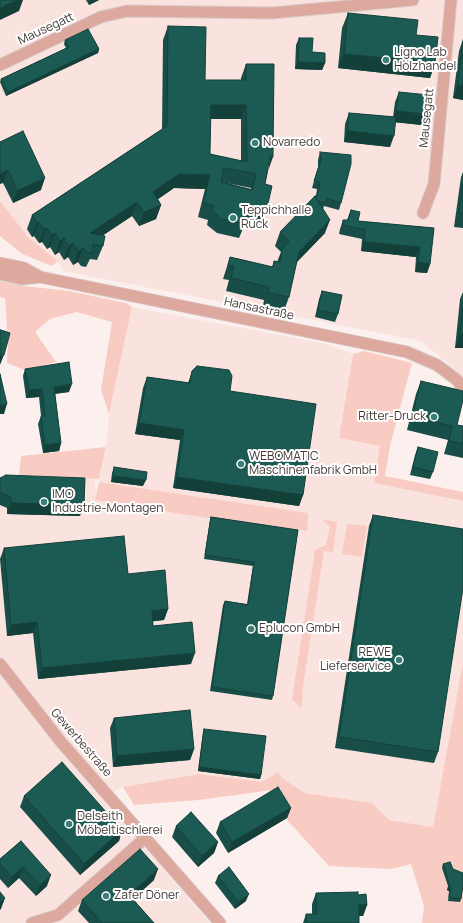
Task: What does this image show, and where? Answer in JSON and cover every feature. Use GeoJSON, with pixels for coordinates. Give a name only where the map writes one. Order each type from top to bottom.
{"type":"FeatureCollection","features":[{"type":"Feature","properties":{"kind":"street","name":"Mausegatt"},"geometry":{"type":"LineString","coordinates":[[0,65],[101,17],[127,11],[272,13],[414,0]]}},
{"type":"Feature","properties":{"kind":"street","name":"Mausegatt"},"geometry":{"type":"LineString","coordinates":[[423,213],[434,184],[451,0]]}},
{"type":"Feature","properties":{"kind":"street","name":"Hansastraße"},"geometry":{"type":"LineString","coordinates":[[0,263],[24,268],[40,277],[407,352],[437,365],[457,380],[463,388]]}},
{"type":"Feature","properties":{"kind":"street","name":"Hansastraße"},"geometry":{"type":"LineString","coordinates":[[0,274],[22,279],[40,277]]}},
{"type":"Feature","properties":{"kind":"street","name":"Gewerbestraße"},"geometry":{"type":"LineString","coordinates":[[0,664],[61,742],[220,923]]}},
{"type":"Feature","properties":{"kind":"street"},"geometry":{"type":"LineString","coordinates":[[32,923],[58,915],[145,838]]}},
{"type":"Feature","properties":{"kind":"shaded area"},"geometry":{"type":"Polygon","coordinates":[[[0,0],[463,0],[463,376],[421,341],[63,271],[56,259],[29,238],[0,201],[0,0]]]}},
{"type":"Feature","properties":{"kind":"shaded area"},"geometry":{"type":"Polygon","coordinates":[[[0,201],[29,238],[58,261],[52,266],[22,254],[0,236],[0,201]]]}},
{"type":"Feature","properties":{"kind":"shaded area"},"geometry":{"type":"Polygon","coordinates":[[[0,281],[25,286],[69,291],[126,303],[132,307],[109,414],[101,390],[112,322],[77,312],[50,319],[35,332],[56,362],[25,370],[7,363],[8,343],[5,298],[0,297],[0,281]]]}},
{"type":"Feature","properties":{"kind":"shaded area"},"geometry":{"type":"Polygon","coordinates":[[[132,307],[327,344],[353,354],[339,438],[381,446],[374,483],[463,501],[463,662],[433,827],[389,820],[372,803],[305,793],[282,778],[262,782],[198,774],[123,787],[102,798],[96,792],[210,923],[0,923],[0,476],[95,478],[96,500],[206,518],[306,531],[307,513],[99,482],[106,447],[109,414],[132,307]]]}},
{"type":"Feature","properties":{"kind":"shaded area"},"geometry":{"type":"Polygon","coordinates":[[[364,351],[412,363],[390,446],[385,476],[463,492],[463,501],[374,483],[380,446],[339,438],[353,354],[364,351]]]}},
{"type":"Feature","properties":{"kind":"shaded area"},"geometry":{"type":"Polygon","coordinates":[[[106,447],[99,479],[19,475],[21,456],[106,447]]]}},
{"type":"Feature","properties":{"kind":"shaded area"},"geometry":{"type":"Polygon","coordinates":[[[99,482],[308,513],[307,531],[206,518],[95,500],[99,482]]]}},
{"type":"Feature","properties":{"kind":"shaded area"},"geometry":{"type":"Polygon","coordinates":[[[321,519],[337,522],[333,552],[324,551],[301,708],[292,699],[315,550],[326,545],[330,527],[321,519]]]}},
{"type":"Feature","properties":{"kind":"shaded area"},"geometry":{"type":"Polygon","coordinates":[[[347,524],[367,526],[362,557],[342,554],[347,524]]]}},
{"type":"Feature","properties":{"kind":"shaded area"},"geometry":{"type":"Polygon","coordinates":[[[463,662],[463,923],[422,923],[424,906],[411,864],[391,869],[329,866],[288,821],[272,790],[199,800],[134,805],[123,787],[198,774],[262,782],[278,772],[282,778],[305,793],[372,803],[389,820],[433,827],[463,662]]]}},
{"type":"Feature","properties":{"kind":"building"},"geometry":{"type":"Polygon","coordinates":[[[0,0],[17,0],[0,8],[0,0]]]}},
{"type":"Feature","properties":{"kind":"building"},"geometry":{"type":"Polygon","coordinates":[[[348,13],[418,20],[416,35],[438,37],[435,63],[344,54],[348,13]]]}},
{"type":"Feature","properties":{"kind":"building"},"geometry":{"type":"Polygon","coordinates":[[[168,26],[206,27],[205,80],[246,80],[246,64],[274,64],[273,157],[270,156],[265,184],[272,186],[265,216],[247,211],[244,224],[222,219],[212,210],[214,206],[203,203],[210,175],[179,174],[153,192],[161,205],[144,212],[137,202],[90,233],[105,236],[103,246],[93,244],[92,253],[86,252],[83,248],[78,251],[73,243],[69,246],[64,238],[60,241],[55,233],[52,235],[47,228],[44,229],[39,222],[37,223],[32,215],[167,126],[168,26]],[[211,105],[210,154],[247,162],[246,105],[211,105]],[[224,168],[221,182],[252,190],[256,174],[224,168]]]}},
{"type":"Feature","properties":{"kind":"building"},"geometry":{"type":"Polygon","coordinates":[[[88,29],[99,49],[8,92],[1,79],[69,47],[65,40],[88,29]]]}},
{"type":"Feature","properties":{"kind":"building"},"geometry":{"type":"Polygon","coordinates":[[[299,38],[313,38],[312,52],[325,53],[325,63],[298,62],[299,38]]]}},
{"type":"Feature","properties":{"kind":"building"},"geometry":{"type":"Polygon","coordinates":[[[463,42],[463,86],[458,85],[463,42]]]}},
{"type":"Feature","properties":{"kind":"building"},"geometry":{"type":"Polygon","coordinates":[[[399,92],[429,95],[426,114],[396,111],[399,92]]]}},
{"type":"Feature","properties":{"kind":"building"},"geometry":{"type":"Polygon","coordinates":[[[349,113],[396,117],[394,136],[348,131],[349,113]]]}},
{"type":"Feature","properties":{"kind":"building"},"geometry":{"type":"Polygon","coordinates":[[[23,131],[45,178],[17,191],[8,170],[0,174],[0,142],[23,131]]]}},
{"type":"Feature","properties":{"kind":"building"},"geometry":{"type":"Polygon","coordinates":[[[320,152],[351,155],[351,164],[341,203],[327,199],[325,203],[318,201],[315,196],[317,196],[320,182],[314,181],[321,160],[320,152]]]}},
{"type":"Feature","properties":{"kind":"building"},"geometry":{"type":"Polygon","coordinates":[[[463,184],[463,214],[459,213],[463,184]]]}},
{"type":"Feature","properties":{"kind":"building"},"geometry":{"type":"Polygon","coordinates":[[[315,196],[330,220],[299,252],[289,297],[268,293],[269,287],[231,278],[234,266],[228,265],[230,257],[273,267],[274,261],[280,262],[282,249],[289,242],[280,232],[315,196]]]}},
{"type":"Feature","properties":{"kind":"building"},"geometry":{"type":"Polygon","coordinates":[[[351,210],[360,212],[358,221],[434,228],[430,264],[418,262],[420,247],[364,242],[365,230],[343,225],[343,220],[348,220],[351,210]]]}},
{"type":"Feature","properties":{"kind":"building"},"geometry":{"type":"Polygon","coordinates":[[[322,291],[342,295],[338,314],[318,310],[322,291]]]}},
{"type":"Feature","properties":{"kind":"building"},"geometry":{"type":"Polygon","coordinates":[[[463,308],[463,334],[460,334],[463,308]]]}},
{"type":"Feature","properties":{"kind":"building"},"geometry":{"type":"Polygon","coordinates":[[[0,330],[10,333],[4,355],[0,356],[0,330]]]}},
{"type":"Feature","properties":{"kind":"building"},"geometry":{"type":"Polygon","coordinates":[[[69,362],[72,384],[54,387],[61,443],[45,445],[41,416],[45,416],[42,389],[29,390],[25,369],[69,362]]]}},
{"type":"Feature","properties":{"kind":"building","name":"WEBOMATIC Maschinenfabrik GmbH"},"geometry":{"type":"Polygon","coordinates":[[[197,366],[229,370],[232,376],[230,391],[316,404],[303,495],[177,477],[184,430],[139,423],[147,377],[190,383],[192,371],[197,366]]]}},
{"type":"Feature","properties":{"kind":"building"},"geometry":{"type":"Polygon","coordinates":[[[0,374],[7,404],[0,405],[0,374]]]}},
{"type":"Feature","properties":{"kind":"building"},"geometry":{"type":"Polygon","coordinates":[[[421,381],[463,391],[463,400],[457,425],[463,426],[463,444],[449,441],[452,426],[412,417],[421,381]]]}},
{"type":"Feature","properties":{"kind":"building"},"geometry":{"type":"Polygon","coordinates":[[[418,447],[438,452],[433,472],[413,467],[418,447]]]}},
{"type":"Feature","properties":{"kind":"building"},"geometry":{"type":"Polygon","coordinates":[[[114,467],[147,472],[146,480],[113,476],[114,467]]]}},
{"type":"Feature","properties":{"kind":"building"},"geometry":{"type":"Polygon","coordinates":[[[6,475],[85,478],[84,505],[11,503],[11,497],[0,492],[0,478],[6,475]]]}},
{"type":"Feature","properties":{"kind":"building","name":"REWE Lieferservice"},"geometry":{"type":"Polygon","coordinates":[[[373,515],[463,529],[463,588],[438,752],[339,737],[373,515]]]}},
{"type":"Feature","properties":{"kind":"building"},"geometry":{"type":"Polygon","coordinates":[[[211,517],[298,530],[273,696],[212,687],[225,601],[248,605],[254,562],[205,555],[211,517]]]}},
{"type":"Feature","properties":{"kind":"building"},"geometry":{"type":"Polygon","coordinates":[[[124,536],[128,574],[165,570],[168,609],[152,611],[153,626],[192,622],[195,653],[42,668],[37,622],[11,625],[4,548],[124,536]]]}},
{"type":"Feature","properties":{"kind":"building"},"geometry":{"type":"Polygon","coordinates":[[[190,710],[194,749],[117,756],[114,718],[190,710]]]}},
{"type":"Feature","properties":{"kind":"building"},"geometry":{"type":"Polygon","coordinates":[[[204,729],[266,736],[261,775],[199,767],[204,729]]]}},
{"type":"Feature","properties":{"kind":"building","name":"Delseith Möbeltischlerei"},"geometry":{"type":"Polygon","coordinates":[[[62,762],[122,830],[84,864],[24,796],[62,762]]]}},
{"type":"Feature","properties":{"kind":"building"},"geometry":{"type":"Polygon","coordinates":[[[278,787],[291,808],[232,842],[220,822],[278,787]]]}},
{"type":"Feature","properties":{"kind":"building"},"geometry":{"type":"Polygon","coordinates":[[[191,812],[218,842],[202,856],[176,826],[191,812]]]}},
{"type":"Feature","properties":{"kind":"building"},"geometry":{"type":"Polygon","coordinates":[[[21,841],[51,875],[40,885],[23,867],[12,877],[0,864],[0,859],[21,841]]]}},
{"type":"Feature","properties":{"kind":"building"},"geometry":{"type":"Polygon","coordinates":[[[140,849],[158,869],[129,895],[154,923],[102,923],[82,900],[140,849]]]}},
{"type":"Feature","properties":{"kind":"building"},"geometry":{"type":"Polygon","coordinates":[[[450,862],[453,869],[463,873],[461,899],[449,897],[451,887],[449,887],[449,882],[443,864],[450,862]]]}},
{"type":"Feature","properties":{"kind":"building"},"geometry":{"type":"Polygon","coordinates":[[[229,867],[249,894],[238,902],[218,876],[229,867]]]}},
{"type":"Feature","properties":{"kind":"building"},"geometry":{"type":"Polygon","coordinates":[[[0,892],[5,898],[0,903],[0,892]]]}},
{"type":"Feature","properties":{"kind":"building"},"geometry":{"type":"Polygon","coordinates":[[[358,892],[358,895],[366,894],[367,905],[359,905],[359,923],[306,923],[306,914],[317,914],[316,893],[358,892]]]}},
{"type":"Feature","properties":{"kind":"place","name":"Ligno Lab Holzhandel"},"geometry":{"type":"Point","coordinates":[386,60]}},
{"type":"Feature","properties":{"kind":"place","name":"Novarredo"},"geometry":{"type":"Point","coordinates":[255,143]}},
{"type":"Feature","properties":{"kind":"place","name":"Teppichhalle Rück"},"geometry":{"type":"Point","coordinates":[233,218]}},
{"type":"Feature","properties":{"kind":"place","name":"Ritter-Druck"},"geometry":{"type":"Point","coordinates":[434,417]}},
{"type":"Feature","properties":{"kind":"place","name":"WEBOMATIC Maschinenfabrik GmbH"},"geometry":{"type":"Point","coordinates":[241,464]}},
{"type":"Feature","properties":{"kind":"place","name":"IMO Industrie-Montagen"},"geometry":{"type":"Point","coordinates":[44,502]}},
{"type":"Feature","properties":{"kind":"place","name":"Eplucon GmbH"},"geometry":{"type":"Point","coordinates":[251,629]}},
{"type":"Feature","properties":{"kind":"place","name":"REWE Lieferservice"},"geometry":{"type":"Point","coordinates":[399,660]}},
{"type":"Feature","properties":{"kind":"place","name":"Delseith Möbeltischlerei"},"geometry":{"type":"Point","coordinates":[69,824]}},
{"type":"Feature","properties":{"kind":"place","name":"Zafer Döner"},"geometry":{"type":"Point","coordinates":[106,896]}}]}
